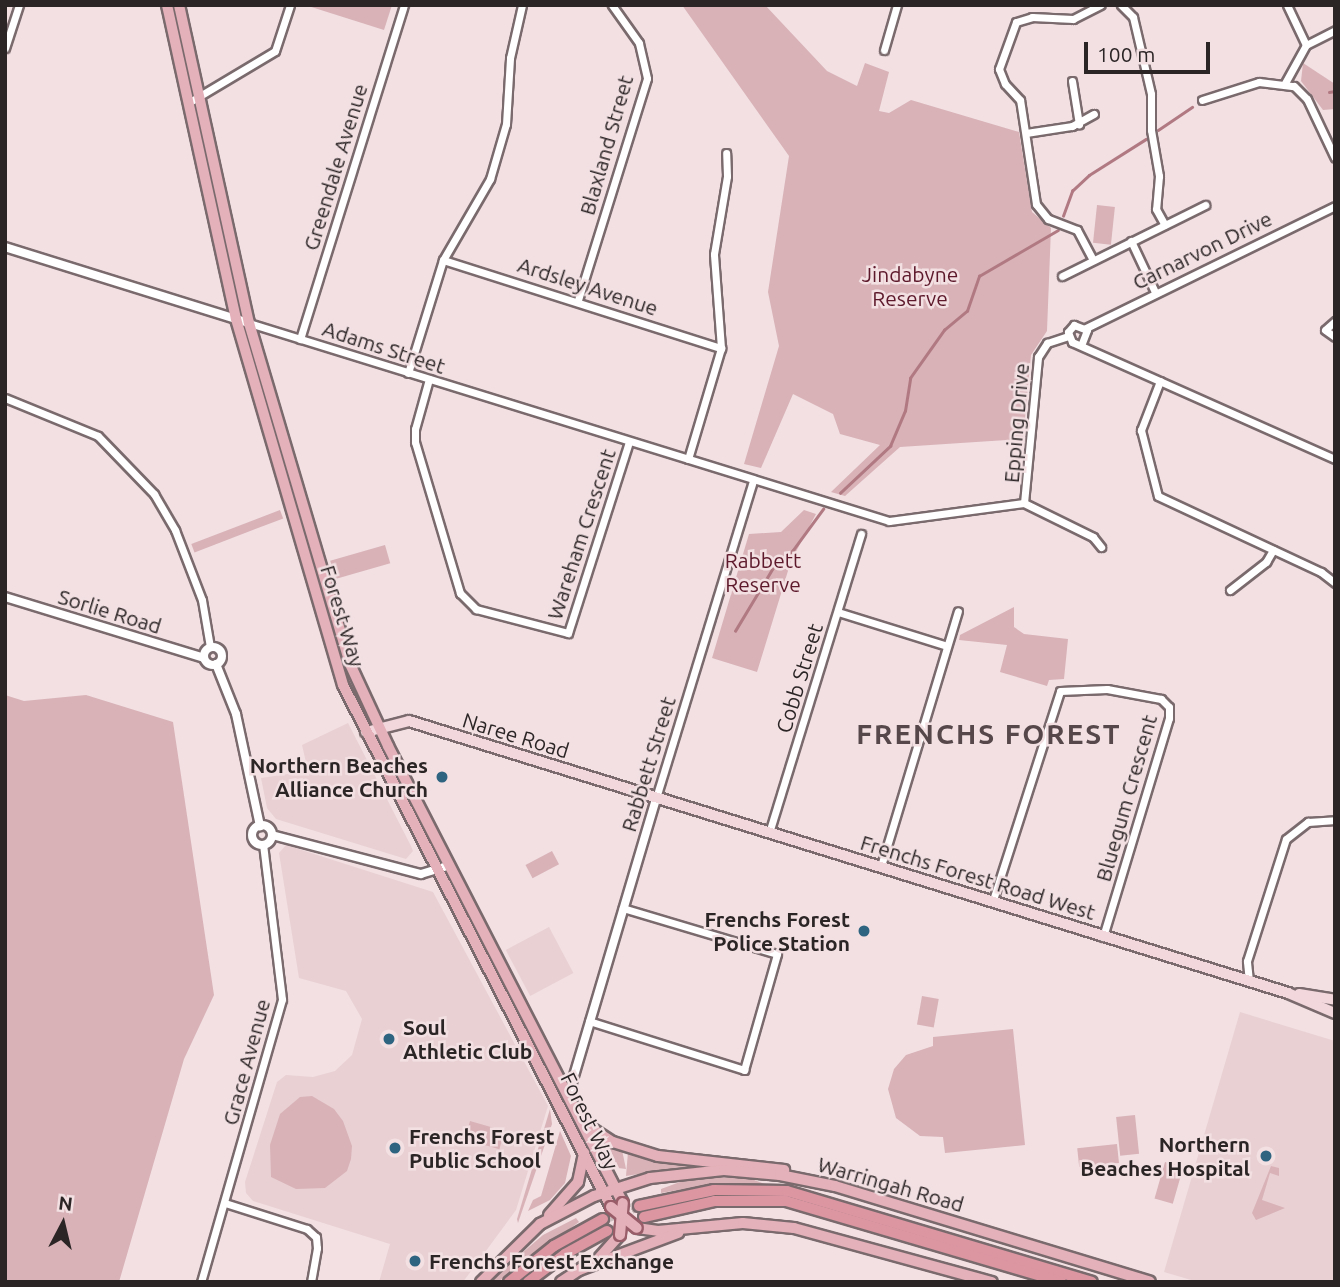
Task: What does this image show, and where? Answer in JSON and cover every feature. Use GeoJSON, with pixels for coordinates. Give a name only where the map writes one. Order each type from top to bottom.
{"type":"FeatureCollection","features":[{"type":"Feature","properties":{"kind":"highway","name":"Warringah Road"},"geometry":{"type":"LineString","coordinates":[[639,1206],[714,1190],[787,1191],[1092,1282]]}},
{"type":"Feature","properties":{"kind":"highway","name":"Warringah Road"},"geometry":{"type":"LineString","coordinates":[[644,1217],[715,1201],[786,1201],[836,1212],[1060,1282]]}},
{"type":"Feature","properties":{"kind":"highway"},"geometry":{"type":"LineString","coordinates":[[509,1282],[554,1246],[603,1219]]}},
{"type":"Feature","properties":{"kind":"highway"},"geometry":{"type":"LineString","coordinates":[[528,1282],[565,1254],[607,1231]]}},
{"type":"Feature","properties":{"kind":"main road","name":"Forest Way"},"geometry":{"type":"LineString","coordinates":[[167,5],[249,323],[342,640],[378,727],[616,1187]]}},
{"type":"Feature","properties":{"kind":"main road","name":"Forest Way"},"geometry":{"type":"LineString","coordinates":[[179,5],[194,102],[236,319],[334,655],[366,732],[437,872],[512,1008],[604,1192]]}},
{"type":"Feature","properties":{"kind":"main road","name":"Naree Road"},"geometry":{"type":"LineString","coordinates":[[366,732],[409,721],[656,798]]}},
{"type":"Feature","properties":{"kind":"main road","name":"Frenchs Forest Road West"},"geometry":{"type":"LineString","coordinates":[[656,798],[1288,993],[1335,1013]]}},
{"type":"Feature","properties":{"kind":"main road","name":"Frenchs Forest Road West"},"geometry":{"type":"LineString","coordinates":[[1288,993],[1335,1000]]}},
{"type":"Feature","properties":{"kind":"main road"},"geometry":{"type":"LineString","coordinates":[[583,1122],[613,1142],[649,1154],[768,1165],[835,1186]]}},
{"type":"Feature","properties":{"kind":"main road"},"geometry":{"type":"LineString","coordinates":[[540,1224],[578,1182],[584,1153]]}},
{"type":"Feature","properties":{"kind":"main road","name":"Warringah Road"},"geometry":{"type":"LineString","coordinates":[[481,1282],[540,1224],[604,1192],[667,1174],[724,1170],[780,1175],[835,1186],[1150,1282]]}},
{"type":"Feature","properties":{"kind":"main road"},"geometry":{"type":"LineString","coordinates":[[561,1282],[604,1255],[620,1236],[624,1222],[623,1203],[616,1187]]}},
{"type":"Feature","properties":{"kind":"main road"},"geometry":{"type":"LineString","coordinates":[[604,1192],[611,1207],[624,1222],[637,1228],[658,1231],[697,1226],[762,1224],[817,1232],[992,1282]]}},
{"type":"Feature","properties":{"kind":"main road"},"geometry":{"type":"LineString","coordinates":[[579,1270],[697,1226]]}},
{"type":"Feature","properties":{"kind":"street"},"geometry":{"type":"LineString","coordinates":[[5,48],[19,5]]}},
{"type":"Feature","properties":{"kind":"street"},"geometry":{"type":"LineString","coordinates":[[194,102],[275,51],[289,5]]}},
{"type":"Feature","properties":{"kind":"street","name":"Greendale Avenue"},"geometry":{"type":"LineString","coordinates":[[300,339],[404,5]]}},
{"type":"Feature","properties":{"kind":"street"},"geometry":{"type":"LineString","coordinates":[[408,373],[443,260],[494,167],[506,124],[510,58],[522,5]]}},
{"type":"Feature","properties":{"kind":"street","name":"Blaxland Street"},"geometry":{"type":"LineString","coordinates":[[578,300],[647,78],[639,43],[612,5]]}},
{"type":"Feature","properties":{"kind":"street"},"geometry":{"type":"LineString","coordinates":[[884,50],[897,5]]}},
{"type":"Feature","properties":{"kind":"street"},"geometry":{"type":"LineString","coordinates":[[1093,260],[1077,230],[1048,219],[1036,204],[1020,100],[1005,84],[999,69],[1011,28],[1032,17],[1073,19],[1101,5]]}},
{"type":"Feature","properties":{"kind":"street"},"geometry":{"type":"LineString","coordinates":[[1121,5],[1133,17],[1151,94],[1150,130],[1159,176],[1156,209],[1164,225]]}},
{"type":"Feature","properties":{"kind":"street"},"geometry":{"type":"LineString","coordinates":[[1287,5],[1306,45]]}},
{"type":"Feature","properties":{"kind":"street"},"geometry":{"type":"LineString","coordinates":[[1285,83],[1306,45],[1335,30]]}},
{"type":"Feature","properties":{"kind":"street"},"geometry":{"type":"LineString","coordinates":[[1072,81],[1079,124]]}},
{"type":"Feature","properties":{"kind":"street"},"geometry":{"type":"LineString","coordinates":[[1202,100],[1259,82],[1285,83],[1307,99],[1335,158]]}},
{"type":"Feature","properties":{"kind":"street"},"geometry":{"type":"LineString","coordinates":[[1026,133],[1079,124],[1094,114]]}},
{"type":"Feature","properties":{"kind":"street"},"geometry":{"type":"LineString","coordinates":[[688,459],[721,348],[714,254],[727,176],[726,153]]}},
{"type":"Feature","properties":{"kind":"street"},"geometry":{"type":"LineString","coordinates":[[1062,276],[1205,205]]}},
{"type":"Feature","properties":{"kind":"street","name":"Carnarvon Drive"},"geometry":{"type":"LineString","coordinates":[[1068,336],[1074,325],[1086,328],[1154,292],[1335,206]]}},
{"type":"Feature","properties":{"kind":"street"},"geometry":{"type":"LineString","coordinates":[[1132,242],[1154,292]]}},
{"type":"Feature","properties":{"kind":"street","name":"Adams Street"},"geometry":{"type":"LineString","coordinates":[[5,247],[753,480]]}},
{"type":"Feature","properties":{"kind":"street","name":"Ardsley Avenue"},"geometry":{"type":"LineString","coordinates":[[443,260],[578,300],[721,348]]}},
{"type":"Feature","properties":{"kind":"street"},"geometry":{"type":"LineString","coordinates":[[1335,321],[1325,330],[1335,337]]}},
{"type":"Feature","properties":{"kind":"street"},"geometry":{"type":"LineString","coordinates":[[1082,343],[1087,337],[1086,328]]}},
{"type":"Feature","properties":{"kind":"street"},"geometry":{"type":"LineString","coordinates":[[1068,336],[1160,381],[1335,459]]}},
{"type":"Feature","properties":{"kind":"street","name":"Epping Drive"},"geometry":{"type":"LineString","coordinates":[[753,480],[889,521],[1024,503],[1038,357],[1047,343],[1068,336]]}},
{"type":"Feature","properties":{"kind":"street","name":"Wareham Crescent"},"geometry":{"type":"LineString","coordinates":[[429,379],[415,442],[460,593],[477,609],[568,634],[629,442]]}},
{"type":"Feature","properties":{"kind":"street"},"geometry":{"type":"LineString","coordinates":[[1160,381],[1141,430],[1158,496],[1321,572],[1335,583]]}},
{"type":"Feature","properties":{"kind":"street"},"geometry":{"type":"LineString","coordinates":[[5,398],[98,436],[154,494],[202,600],[210,647],[204,659]]}},
{"type":"Feature","properties":{"kind":"street","name":"Rabbett Street"},"geometry":{"type":"LineString","coordinates":[[568,1096],[753,480]]}},
{"type":"Feature","properties":{"kind":"street"},"geometry":{"type":"LineString","coordinates":[[1024,503],[1093,537],[1101,547]]}},
{"type":"Feature","properties":{"kind":"street","name":"Cobb Street"},"geometry":{"type":"LineString","coordinates":[[769,833],[861,534]]}},
{"type":"Feature","properties":{"kind":"street"},"geometry":{"type":"LineString","coordinates":[[1230,590],[1266,562],[1273,550]]}},
{"type":"Feature","properties":{"kind":"street","name":"Sorlie Road"},"geometry":{"type":"LineString","coordinates":[[5,597],[216,664]]}},
{"type":"Feature","properties":{"kind":"street"},"geometry":{"type":"LineString","coordinates":[[881,866],[958,611]]}},
{"type":"Feature","properties":{"kind":"street"},"geometry":{"type":"LineString","coordinates":[[838,612],[947,646]]}},
{"type":"Feature","properties":{"kind":"street"},"geometry":{"type":"LineString","coordinates":[[210,647],[221,652],[216,664],[236,715],[260,826],[272,835],[421,874],[437,872],[450,865]]}},
{"type":"Feature","properties":{"kind":"street","name":"Bluegum Crescent"},"geometry":{"type":"LineString","coordinates":[[993,900],[1060,691],[1107,689],[1160,699],[1169,707],[1169,718],[1103,937]]}},
{"type":"Feature","properties":{"kind":"street"},"geometry":{"type":"LineString","coordinates":[[1249,981],[1247,961],[1286,839],[1308,822],[1335,820]]}},
{"type":"Feature","properties":{"kind":"street"},"geometry":{"type":"LineString","coordinates":[[260,826],[252,836],[263,845],[272,835]]}},
{"type":"Feature","properties":{"kind":"street","name":"Grace Avenue"},"geometry":{"type":"LineString","coordinates":[[201,1282],[282,999],[263,845]]}},
{"type":"Feature","properties":{"kind":"street"},"geometry":{"type":"LineString","coordinates":[[589,1021],[744,1070],[777,954],[624,908]]}},
{"type":"Feature","properties":{"kind":"street"},"geometry":{"type":"LineString","coordinates":[[225,1203],[307,1229],[316,1237],[317,1248],[311,1282]]}},
{"type":"Feature","properties":{"kind":"shaded area"},"geometry":{"type":"Polygon","coordinates":[[[348,723],[411,846],[413,851],[406,859],[276,819],[267,808],[261,778],[308,771],[302,745],[348,723]]]}},
{"type":"Feature","properties":{"kind":"shaded area"},"geometry":{"type":"Polygon","coordinates":[[[286,845],[433,892],[548,1106],[516,1210],[463,1282],[379,1282],[390,1244],[253,1201],[246,1193],[245,1182],[277,1082],[286,1075],[313,1077],[335,1071],[352,1055],[362,1019],[346,991],[299,978],[279,853],[286,845]]]}},
{"type":"Feature","properties":{"kind":"shaded area"},"geometry":{"type":"Polygon","coordinates":[[[549,927],[573,973],[530,996],[506,950],[549,927]]]}},
{"type":"Feature","properties":{"kind":"shaded area","name":"Northern Beaches Hospital"},"geometry":{"type":"Polygon","coordinates":[[[1240,1012],[1335,1041],[1335,1282],[1198,1282],[1164,1272],[1240,1012]]]}},
{"type":"Feature","properties":{"kind":"green space"},"geometry":{"type":"Polygon","coordinates":[[[305,5],[392,5],[384,30],[305,5]]]}},
{"type":"Feature","properties":{"kind":"green space","name":"Jindabyne Reserve"},"geometry":{"type":"Polygon","coordinates":[[[682,5],[765,5],[827,71],[857,86],[865,63],[889,72],[879,111],[889,113],[911,100],[1019,132],[1032,212],[1051,228],[1047,331],[1031,355],[1023,439],[900,447],[845,496],[831,492],[880,445],[840,434],[833,414],[793,394],[761,468],[744,464],[779,346],[768,292],[789,156],[682,5]]]}},
{"type":"Feature","properties":{"kind":"green space"},"geometry":{"type":"Polygon","coordinates":[[[1303,63],[1335,84],[1335,109],[1323,110],[1301,81],[1303,63]]]}},
{"type":"Feature","properties":{"kind":"green space"},"geometry":{"type":"Polygon","coordinates":[[[1097,205],[1115,207],[1111,245],[1093,243],[1097,205]]]}},
{"type":"Feature","properties":{"kind":"green space"},"geometry":{"type":"Polygon","coordinates":[[[280,510],[283,518],[195,552],[191,544],[280,510]]]}},
{"type":"Feature","properties":{"kind":"green space","name":"Rabbett Reserve"},"geometry":{"type":"Polygon","coordinates":[[[804,510],[816,514],[791,561],[757,672],[712,658],[749,534],[781,532],[804,510]]]}},
{"type":"Feature","properties":{"kind":"green space"},"geometry":{"type":"Polygon","coordinates":[[[385,545],[390,563],[335,579],[330,561],[385,545]]]}},
{"type":"Feature","properties":{"kind":"green space"},"geometry":{"type":"Polygon","coordinates":[[[1014,607],[1014,627],[1024,634],[1068,639],[1064,679],[1049,680],[1047,686],[1000,672],[1007,645],[959,640],[960,635],[1014,607]]]}},
{"type":"Feature","properties":{"kind":"green space"},"geometry":{"type":"Polygon","coordinates":[[[5,695],[24,701],[86,695],[173,722],[214,995],[184,1059],[119,1282],[5,1282],[5,695]]]}},
{"type":"Feature","properties":{"kind":"green space"},"geometry":{"type":"Polygon","coordinates":[[[552,851],[559,864],[533,878],[526,865],[552,851]]]}},
{"type":"Feature","properties":{"kind":"green space"},"geometry":{"type":"Polygon","coordinates":[[[922,996],[939,999],[934,1028],[917,1025],[922,996]]]}},
{"type":"Feature","properties":{"kind":"green space"},"geometry":{"type":"Polygon","coordinates":[[[1013,1029],[1025,1145],[945,1153],[943,1137],[920,1136],[896,1118],[888,1089],[894,1069],[906,1055],[933,1046],[933,1037],[1013,1029]]]}},
{"type":"Feature","properties":{"kind":"green space"},"geometry":{"type":"Polygon","coordinates":[[[312,1096],[334,1109],[343,1121],[352,1146],[351,1159],[347,1171],[325,1188],[296,1189],[271,1177],[270,1145],[280,1114],[300,1097],[312,1096]]]}},
{"type":"Feature","properties":{"kind":"green space"},"geometry":{"type":"Polygon","coordinates":[[[550,1109],[552,1124],[518,1223],[517,1219],[550,1109]]]}},
{"type":"Feature","properties":{"kind":"green space"},"geometry":{"type":"Polygon","coordinates":[[[1135,1115],[1139,1154],[1120,1156],[1116,1117],[1135,1115]]]}},
{"type":"Feature","properties":{"kind":"green space"},"geometry":{"type":"Polygon","coordinates":[[[470,1121],[505,1131],[499,1149],[465,1139],[470,1121]]]}},
{"type":"Feature","properties":{"kind":"green space"},"geometry":{"type":"Polygon","coordinates":[[[560,1131],[571,1156],[565,1183],[550,1200],[528,1211],[533,1200],[541,1196],[560,1131]]]}},
{"type":"Feature","properties":{"kind":"green space"},"geometry":{"type":"Polygon","coordinates":[[[1117,1144],[1119,1163],[1079,1167],[1077,1148],[1117,1144]]]}},
{"type":"Feature","properties":{"kind":"green space"},"geometry":{"type":"Polygon","coordinates":[[[609,1147],[622,1150],[626,1169],[618,1168],[609,1147]]]}},
{"type":"Feature","properties":{"kind":"green space"},"geometry":{"type":"Polygon","coordinates":[[[628,1152],[703,1164],[626,1176],[628,1152]]]}},
{"type":"Feature","properties":{"kind":"green space"},"geometry":{"type":"Polygon","coordinates":[[[1165,1162],[1183,1167],[1173,1204],[1155,1199],[1165,1162]]]}},
{"type":"Feature","properties":{"kind":"green space"},"geometry":{"type":"Polygon","coordinates":[[[1271,1166],[1279,1168],[1279,1176],[1270,1173],[1262,1200],[1285,1208],[1256,1220],[1252,1213],[1271,1166]]]}},
{"type":"Feature","properties":{"kind":"green space"},"geometry":{"type":"Polygon","coordinates":[[[711,1177],[749,1178],[765,1184],[707,1185],[661,1193],[661,1189],[680,1182],[711,1177]]]}},
{"type":"Feature","properties":{"kind":"green space"},"geometry":{"type":"Polygon","coordinates":[[[576,1218],[579,1222],[498,1282],[488,1282],[543,1235],[576,1218]]]}},
{"type":"Feature","properties":{"kind":"waterway"},"geometry":{"type":"LineString","coordinates":[[1329,92],[1335,91]]}},
{"type":"Feature","properties":{"kind":"waterway"},"geometry":{"type":"LineString","coordinates":[[1158,130],[1192,107]]}},
{"type":"Feature","properties":{"kind":"waterway"},"geometry":{"type":"LineString","coordinates":[[1063,216],[1072,191],[1089,175],[1146,139]]}},
{"type":"Feature","properties":{"kind":"waterway"},"geometry":{"type":"LineString","coordinates":[[840,493],[890,446],[905,411],[910,378],[944,330],[967,311],[979,276],[1058,230]]}},
{"type":"Feature","properties":{"kind":"waterway"},"geometry":{"type":"LineString","coordinates":[[735,631],[774,566],[793,550],[823,509]]}},
{"type":"Feature","properties":{"kind":"tunnel"},"geometry":{"type":"LineString","coordinates":[[603,1219],[639,1206]]}},
{"type":"Feature","properties":{"kind":"place","name":"Northern Beaches Alliance Church"},"geometry":{"type":"Point","coordinates":[442,777]}},
{"type":"Feature","properties":{"kind":"place","name":"Frenchs Forest Police Station"},"geometry":{"type":"Point","coordinates":[864,931]}},
{"type":"Feature","properties":{"kind":"place","name":"Soul Athletic Club"},"geometry":{"type":"Point","coordinates":[389,1039]}},
{"type":"Feature","properties":{"kind":"place","name":"Frenchs Forest Public School"},"geometry":{"type":"Point","coordinates":[395,1148]}},
{"type":"Feature","properties":{"kind":"place","name":"Northern Beaches Hospital"},"geometry":{"type":"Point","coordinates":[1266,1156]}},
{"type":"Feature","properties":{"kind":"place","name":"Frenchs Forest Exchange"},"geometry":{"type":"Point","coordinates":[415,1261]}},
{"type":"Feature","properties":{"kind":"district","name":"FRENCHS FOREST"},"geometry":{"type":"Point","coordinates":[989,734]}}]}
